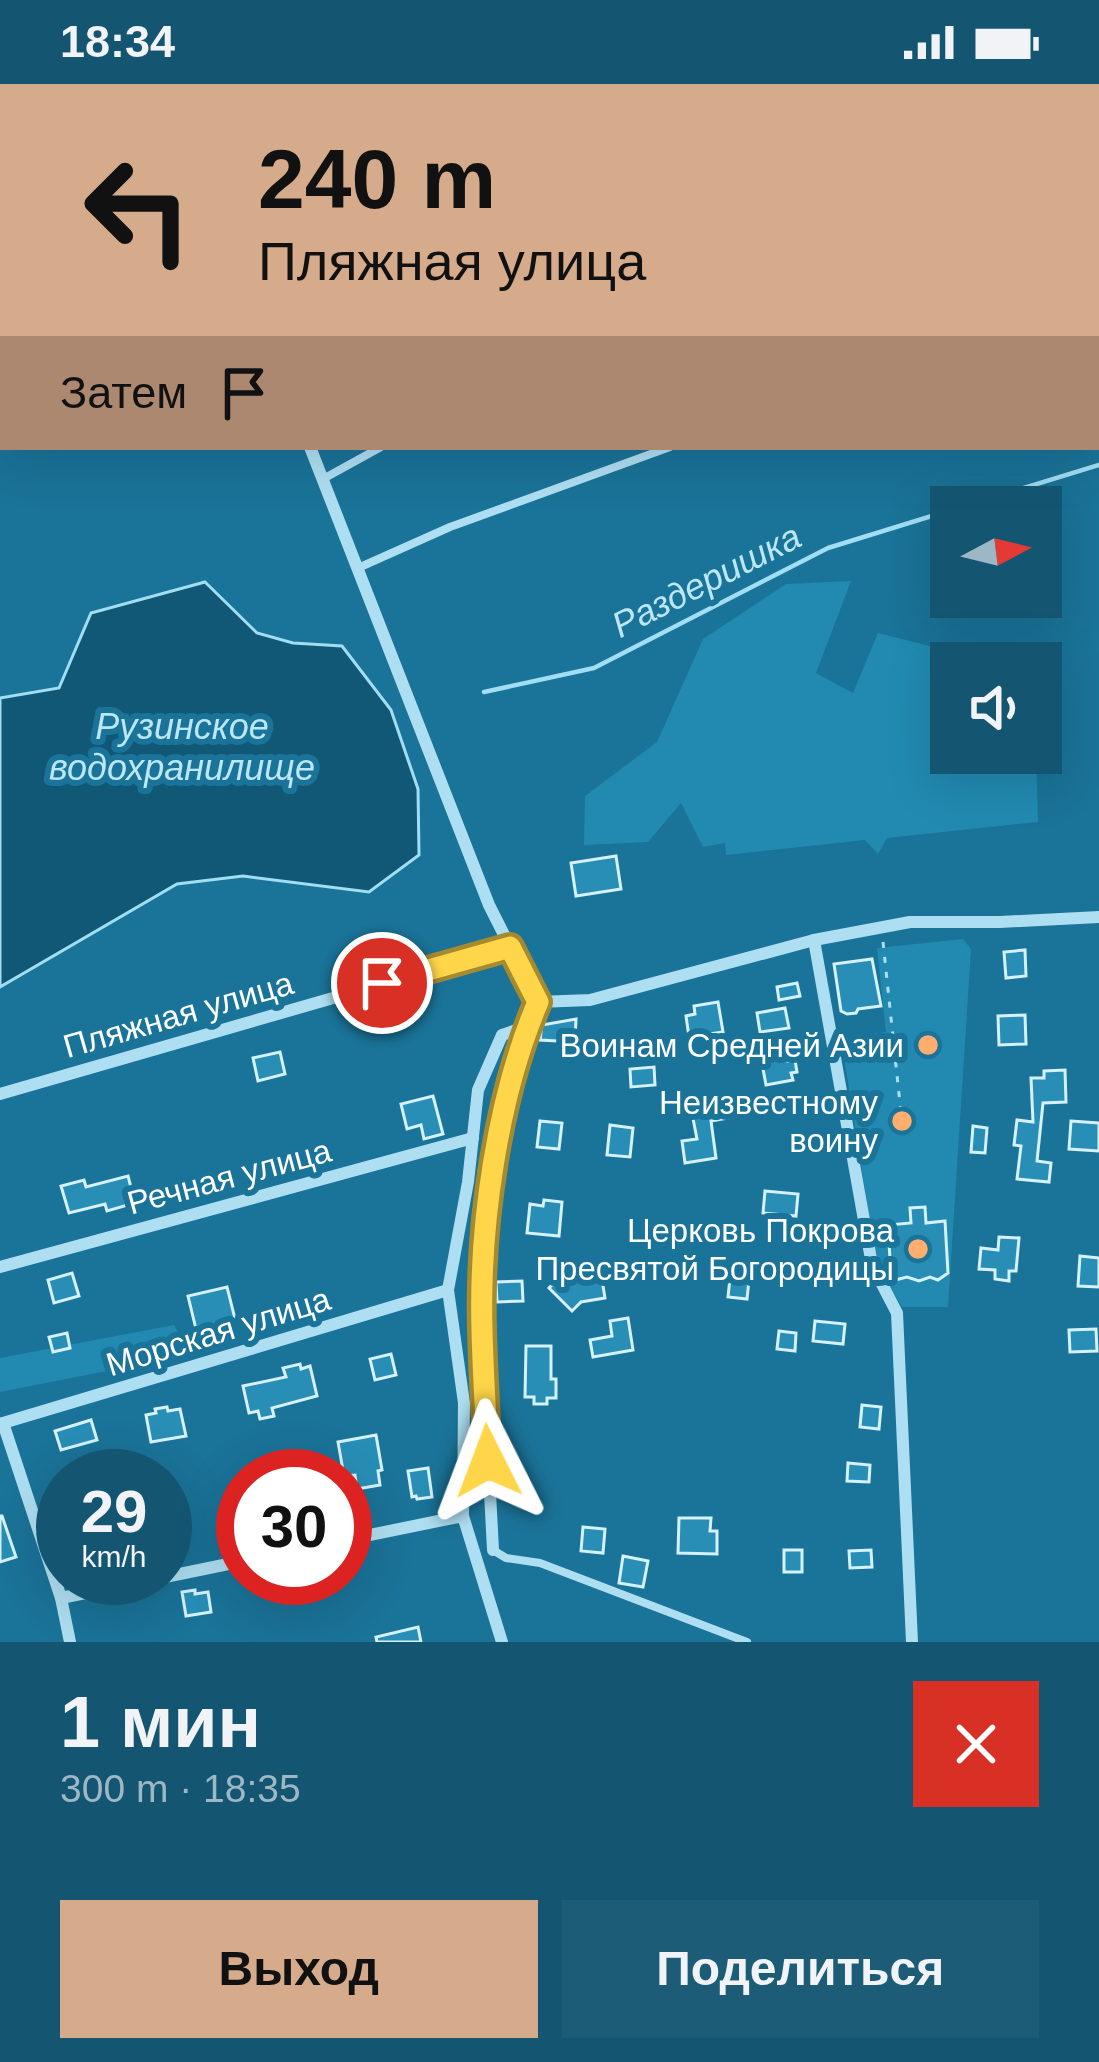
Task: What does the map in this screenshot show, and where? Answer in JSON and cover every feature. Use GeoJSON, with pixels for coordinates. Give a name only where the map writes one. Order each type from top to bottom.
{"type":"FeatureCollection","features":[{"type":"Feature","properties":{"kind":"street"},"geometry":{"type":"LineString","coordinates":[[311,450],[489,905],[538,1002],[509,1082],[487,1215],[482,1327],[493,1550]]}},
{"type":"Feature","properties":{"kind":"street"},"geometry":{"type":"LineString","coordinates":[[538,1002],[590,1000],[814,940],[910,922],[1099,917]]}},
{"type":"Feature","properties":{"kind":"street"},"geometry":{"type":"LineString","coordinates":[[814,940],[872,1265],[898,1313],[912,1642]]}},
{"type":"Feature","properties":{"kind":"street","name":"Пляжная улица"},"geometry":{"type":"LineString","coordinates":[[0,1094],[510,947]]}},
{"type":"Feature","properties":{"kind":"street"},"geometry":{"type":"LineString","coordinates":[[502,1642],[463,1516],[464,1403],[448,1290],[468,1182],[478,1090],[502,1035],[528,1026]]}},
{"type":"Feature","properties":{"kind":"street","name":"Речная улица"},"geometry":{"type":"LineString","coordinates":[[0,1267],[473,1138]]}},
{"type":"Feature","properties":{"kind":"street","name":"Морская улица"},"geometry":{"type":"LineString","coordinates":[[2,1424],[448,1290]]}},
{"type":"Feature","properties":{"kind":"street"},"geometry":{"type":"LineString","coordinates":[[2,1424],[36,1524]]}},
{"type":"Feature","properties":{"kind":"street"},"geometry":{"type":"LineString","coordinates":[[372,1535],[463,1516]]}},
{"type":"Feature","properties":{"kind":"street"},"geometry":{"type":"LineString","coordinates":[[62,1605],[70,1642]]}},
{"type":"Feature","properties":{"kind":"lane"},"geometry":{"type":"LineString","coordinates":[[322,479],[375,450]]}},
{"type":"Feature","properties":{"kind":"lane"},"geometry":{"type":"LineString","coordinates":[[357,569],[450,527],[662,450]]}},
{"type":"Feature","properties":{"kind":"lane"},"geometry":{"type":"LineString","coordinates":[[493,1550],[506,1558],[540,1563],[747,1642]]}},
{"type":"Feature","properties":{"kind":"path"},"geometry":{"type":"LineString","coordinates":[[881,927],[902,1114]]}},
{"type":"Feature","properties":{"kind":"shaded area"},"geometry":{"type":"Polygon","coordinates":[[[851,581],[816,673],[853,693],[878,633],[930,646],[930,774],[1037,774],[1038,822],[887,838],[878,854],[865,840],[726,855],[725,843],[703,847],[681,803],[648,842],[584,845],[585,796],[657,742],[703,639],[786,584],[851,581]]]}},
{"type":"Feature","properties":{"kind":"shaded area"},"geometry":{"type":"Polygon","coordinates":[[[963,939],[971,949],[948,1307],[902,1307],[877,1266],[841,1038],[886,1032],[877,948],[963,939]]]}},
{"type":"Feature","properties":{"kind":"shaded area"},"geometry":{"type":"Polygon","coordinates":[[[174,1325],[185,1344],[168,1359],[0,1392],[0,1358],[174,1325]]]}},
{"type":"Feature","properties":{"kind":"water","name":"Рузинское водохранилище"},"geometry":{"type":"Polygon","coordinates":[[[205,582],[257,633],[293,643],[342,646],[391,710],[418,789],[419,855],[369,892],[243,876],[177,884],[0,987],[0,698],[59,688],[91,613],[205,582]]]}},
{"type":"Feature","properties":{"kind":"building"},"geometry":{"type":"Polygon","coordinates":[[[616,856],[621,889],[576,896],[571,863],[616,856]]]}},
{"type":"Feature","properties":{"kind":"building"},"geometry":{"type":"Polygon","coordinates":[[[1025,950],[1026,976],[1006,978],[1004,952],[1025,950]]]}},
{"type":"Feature","properties":{"kind":"building"},"geometry":{"type":"Polygon","coordinates":[[[872,959],[881,1006],[856,1013],[841,1011],[834,964],[872,959]]]}},
{"type":"Feature","properties":{"kind":"building"},"geometry":{"type":"Polygon","coordinates":[[[797,983],[800,996],[779,1000],[777,987],[797,983]]]}},
{"type":"Feature","properties":{"kind":"building"},"geometry":{"type":"Polygon","coordinates":[[[718,1002],[723,1032],[689,1037],[686,1016],[695,1014],[694,1006],[718,1002]]]}},
{"type":"Feature","properties":{"kind":"building"},"geometry":{"type":"Polygon","coordinates":[[[785,1008],[789,1028],[760,1032],[757,1013],[785,1008]]]}},
{"type":"Feature","properties":{"kind":"building"},"geometry":{"type":"Polygon","coordinates":[[[1025,1015],[1026,1044],[999,1045],[998,1016],[1025,1015]]]}},
{"type":"Feature","properties":{"kind":"building"},"geometry":{"type":"Polygon","coordinates":[[[576,1019],[575,1042],[540,1040],[542,1025],[576,1019]]]}},
{"type":"Feature","properties":{"kind":"building"},"geometry":{"type":"Polygon","coordinates":[[[280,1052],[285,1074],[258,1081],[253,1058],[280,1052]]]}},
{"type":"Feature","properties":{"kind":"building"},"geometry":{"type":"Polygon","coordinates":[[[786,1053],[788,1061],[795,1060],[793,1080],[766,1085],[761,1058],[786,1053]]]}},
{"type":"Feature","properties":{"kind":"building"},"geometry":{"type":"Polygon","coordinates":[[[654,1067],[655,1085],[631,1087],[630,1069],[654,1067]]]}},
{"type":"Feature","properties":{"kind":"building"},"geometry":{"type":"Polygon","coordinates":[[[1065,1070],[1066,1102],[1043,1103],[1037,1161],[1051,1163],[1049,1182],[1017,1179],[1021,1146],[1014,1145],[1017,1120],[1033,1122],[1031,1078],[1044,1078],[1044,1071],[1065,1070]]]}},
{"type":"Feature","properties":{"kind":"building"},"geometry":{"type":"Polygon","coordinates":[[[735,1095],[739,1116],[711,1121],[716,1158],[685,1163],[682,1141],[697,1139],[690,1103],[735,1095]]]}},
{"type":"Feature","properties":{"kind":"building"},"geometry":{"type":"Polygon","coordinates":[[[433,1096],[443,1134],[424,1139],[421,1125],[407,1129],[401,1104],[433,1096]]]}},
{"type":"Feature","properties":{"kind":"building"},"geometry":{"type":"Polygon","coordinates":[[[540,1121],[562,1123],[559,1149],[537,1147],[540,1121]]]}},
{"type":"Feature","properties":{"kind":"building"},"geometry":{"type":"Polygon","coordinates":[[[1071,1121],[1099,1123],[1099,1151],[1069,1149],[1071,1121]]]}},
{"type":"Feature","properties":{"kind":"building"},"geometry":{"type":"Polygon","coordinates":[[[610,1125],[633,1128],[630,1157],[607,1155],[610,1125]]]}},
{"type":"Feature","properties":{"kind":"building"},"geometry":{"type":"Polygon","coordinates":[[[973,1126],[987,1128],[985,1153],[971,1152],[973,1126]]]}},
{"type":"Feature","properties":{"kind":"building"},"geometry":{"type":"Polygon","coordinates":[[[128,1176],[135,1203],[107,1211],[105,1204],[69,1213],[61,1186],[84,1180],[86,1187],[128,1176]]]}},
{"type":"Feature","properties":{"kind":"building"},"geometry":{"type":"Polygon","coordinates":[[[765,1191],[798,1194],[796,1216],[763,1213],[765,1191]]]}},
{"type":"Feature","properties":{"kind":"building"},"geometry":{"type":"Polygon","coordinates":[[[544,1200],[562,1202],[559,1236],[527,1233],[530,1204],[543,1206],[544,1200]]]}},
{"type":"Feature","properties":{"kind":"building","name":"Церковь Покрова Пресвятой Богородицы"},"geometry":{"type":"Polygon","coordinates":[[[925,1207],[926,1223],[945,1221],[948,1273],[938,1280],[895,1280],[888,1225],[911,1223],[910,1208],[925,1207]]]}},
{"type":"Feature","properties":{"kind":"building"},"geometry":{"type":"Polygon","coordinates":[[[999,1237],[1019,1238],[1016,1271],[1009,1271],[1009,1281],[995,1279],[995,1270],[979,1269],[981,1248],[998,1250],[999,1237]]]}},
{"type":"Feature","properties":{"kind":"building"},"geometry":{"type":"Polygon","coordinates":[[[1080,1256],[1099,1258],[1099,1287],[1078,1286],[1080,1256]]]}},
{"type":"Feature","properties":{"kind":"building"},"geometry":{"type":"Polygon","coordinates":[[[586,1264],[602,1280],[605,1298],[581,1302],[572,1311],[549,1288],[563,1273],[570,1281],[586,1264]]]}},
{"type":"Feature","properties":{"kind":"building"},"geometry":{"type":"Polygon","coordinates":[[[72,1273],[79,1296],[54,1303],[48,1280],[72,1273]]]}},
{"type":"Feature","properties":{"kind":"building"},"geometry":{"type":"Polygon","coordinates":[[[730,1278],[749,1280],[747,1299],[728,1297],[730,1278]]]}},
{"type":"Feature","properties":{"kind":"building"},"geometry":{"type":"Polygon","coordinates":[[[522,1281],[523,1301],[497,1302],[496,1282],[522,1281]]]}},
{"type":"Feature","properties":{"kind":"building"},"geometry":{"type":"Polygon","coordinates":[[[227,1287],[235,1319],[196,1329],[188,1296],[227,1287]]]}},
{"type":"Feature","properties":{"kind":"building"},"geometry":{"type":"Polygon","coordinates":[[[628,1318],[633,1350],[593,1357],[590,1340],[612,1336],[610,1321],[628,1318]]]}},
{"type":"Feature","properties":{"kind":"building"},"geometry":{"type":"Polygon","coordinates":[[[815,1321],[845,1324],[843,1344],[813,1341],[815,1321]]]}},
{"type":"Feature","properties":{"kind":"building"},"geometry":{"type":"Polygon","coordinates":[[[1096,1329],[1097,1351],[1070,1352],[1069,1330],[1096,1329]]]}},
{"type":"Feature","properties":{"kind":"building"},"geometry":{"type":"Polygon","coordinates":[[[779,1331],[796,1333],[795,1351],[777,1349],[779,1331]]]}},
{"type":"Feature","properties":{"kind":"building"},"geometry":{"type":"Polygon","coordinates":[[[67,1333],[70,1348],[53,1352],[49,1337],[67,1333]]]}},
{"type":"Feature","properties":{"kind":"building"},"geometry":{"type":"Polygon","coordinates":[[[526,1346],[551,1346],[556,1398],[547,1398],[547,1404],[534,1404],[534,1397],[525,1397],[526,1346]]]}},
{"type":"Feature","properties":{"kind":"building"},"geometry":{"type":"Polygon","coordinates":[[[391,1354],[396,1375],[375,1380],[370,1359],[391,1354]]]}},
{"type":"Feature","properties":{"kind":"building"},"geometry":{"type":"Polygon","coordinates":[[[300,1364],[301,1369],[310,1366],[317,1396],[272,1408],[274,1416],[260,1419],[258,1411],[249,1413],[243,1386],[286,1377],[283,1368],[300,1364]]]}},
{"type":"Feature","properties":{"kind":"building"},"geometry":{"type":"Polygon","coordinates":[[[862,1405],[881,1407],[879,1429],[860,1427],[862,1405]]]}},
{"type":"Feature","properties":{"kind":"building"},"geometry":{"type":"Polygon","coordinates":[[[167,1407],[168,1411],[180,1409],[186,1436],[151,1442],[146,1415],[167,1407]]]}},
{"type":"Feature","properties":{"kind":"building"},"geometry":{"type":"Polygon","coordinates":[[[91,1420],[97,1440],[61,1449],[55,1431],[91,1420]]]}},
{"type":"Feature","properties":{"kind":"building"},"geometry":{"type":"Polygon","coordinates":[[[376,1435],[380,1485],[372,1486],[372,1449],[339,1449],[338,1442],[376,1435]]]}},
{"type":"Feature","properties":{"kind":"building"},"geometry":{"type":"Polygon","coordinates":[[[848,1463],[870,1465],[869,1482],[847,1481],[848,1463]]]}},
{"type":"Feature","properties":{"kind":"building"},"geometry":{"type":"Polygon","coordinates":[[[428,1468],[432,1497],[412,1497],[408,1471],[428,1468]]]}},
{"type":"Feature","properties":{"kind":"building"},"geometry":{"type":"Polygon","coordinates":[[[0,1516],[16,1557],[0,1562],[0,1516]]]}},
{"type":"Feature","properties":{"kind":"building"},"geometry":{"type":"Polygon","coordinates":[[[679,1518],[711,1518],[710,1531],[717,1531],[717,1554],[678,1553],[679,1518]]]}},
{"type":"Feature","properties":{"kind":"building"},"geometry":{"type":"Polygon","coordinates":[[[583,1527],[605,1529],[603,1553],[581,1551],[583,1527]]]}},
{"type":"Feature","properties":{"kind":"building"},"geometry":{"type":"Polygon","coordinates":[[[784,1550],[802,1550],[802,1572],[784,1572],[784,1550]]]}},
{"type":"Feature","properties":{"kind":"building"},"geometry":{"type":"Polygon","coordinates":[[[871,1550],[872,1567],[850,1568],[849,1551],[871,1550]]]}},
{"type":"Feature","properties":{"kind":"building"},"geometry":{"type":"Polygon","coordinates":[[[623,1556],[648,1561],[643,1587],[619,1583],[623,1556]]]}},
{"type":"Feature","properties":{"kind":"building"},"geometry":{"type":"Polygon","coordinates":[[[192,1590],[208,1592],[211,1612],[186,1616],[184,1605],[192,1605],[192,1590]]]}},
{"type":"Feature","properties":{"kind":"building"},"geometry":{"type":"Polygon","coordinates":[[[418,1627],[421,1642],[377,1642],[376,1637],[418,1627]]]}},
{"type":"Feature","properties":{"kind":"waterway","name":"Раздеришка"},"geometry":{"type":"LineString","coordinates":[[1030,486],[1099,465]]}},
{"type":"Feature","properties":{"kind":"waterway","name":"Раздеришка"},"geometry":{"type":"LineString","coordinates":[[484,692],[594,668],[828,548],[930,516]]}},
{"type":"Feature","properties":{"kind":"place","name":"Воинам Средней Азии"},"geometry":{"type":"Point","coordinates":[928,1045]}},
{"type":"Feature","properties":{"kind":"place","name":"Неизвестному воину"},"geometry":{"type":"Point","coordinates":[902,1121]}},
{"type":"Feature","properties":{"kind":"place","name":"Церковь Покрова Пресвятой Богородицы"},"geometry":{"type":"Point","coordinates":[918,1249]}},
{"type":"Feature","properties":{"kind":"route"},"geometry":{"type":"LineString","coordinates":[[382,983],[510,947],[538,1002],[509,1082],[487,1215],[482,1327],[488,1461]]}}]}
